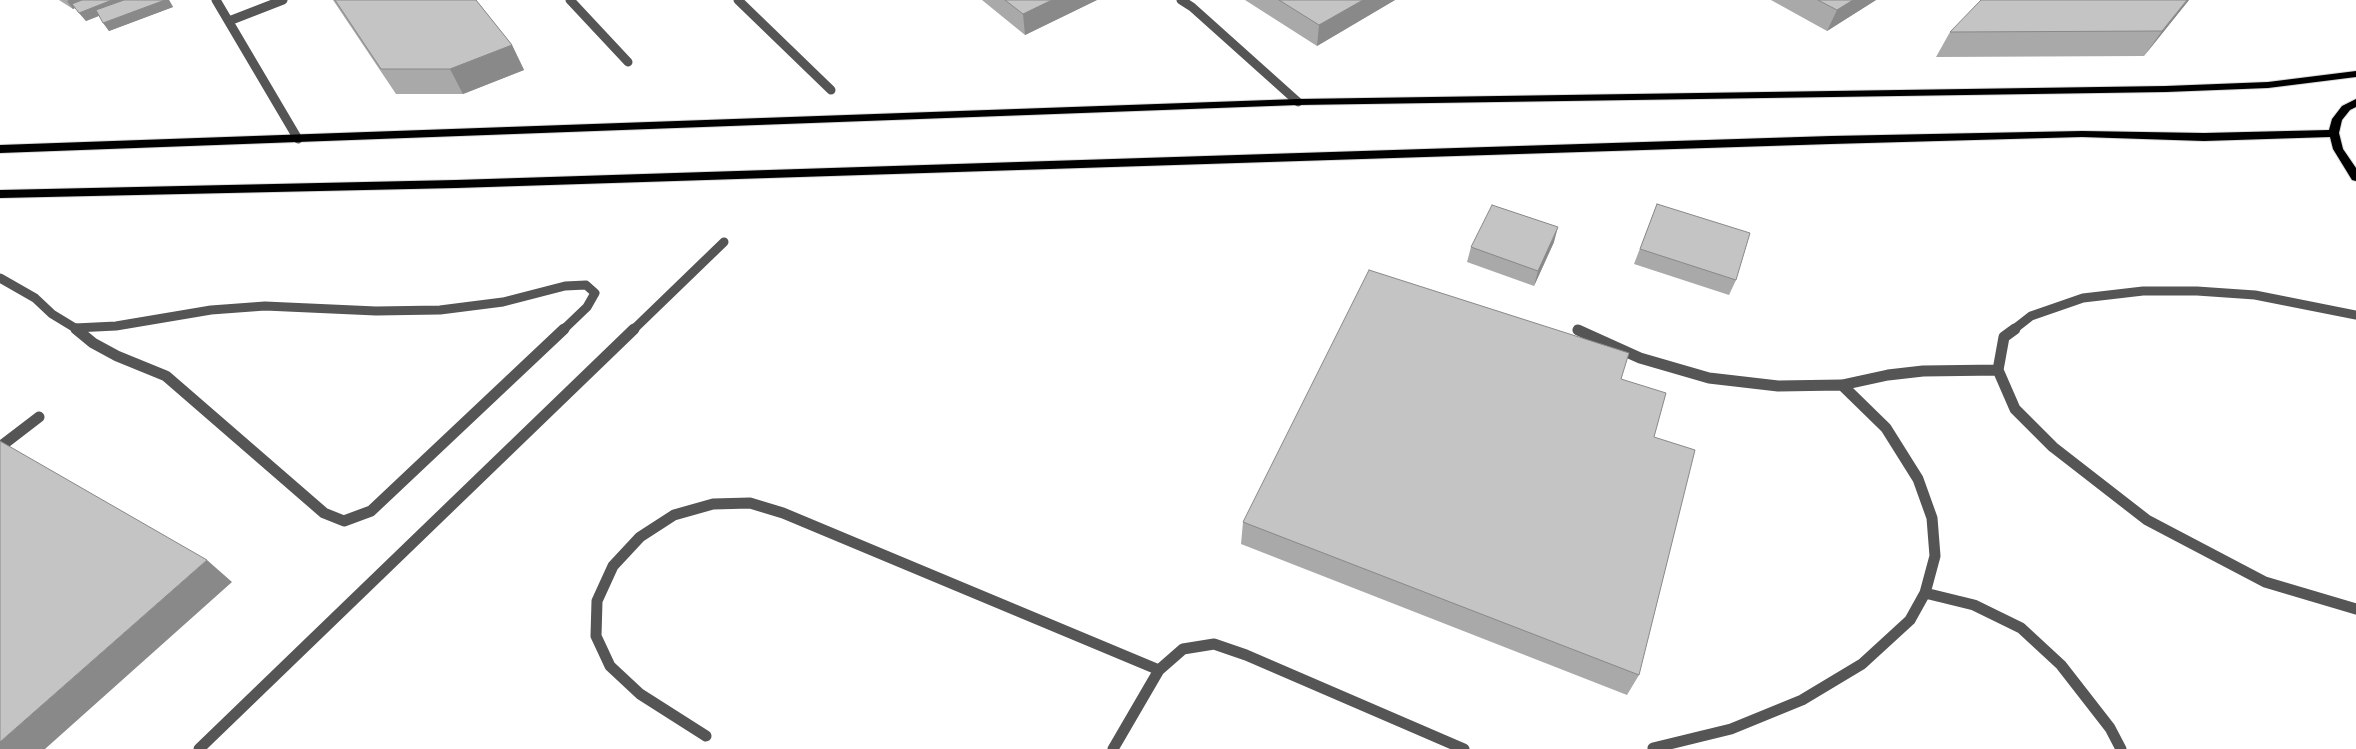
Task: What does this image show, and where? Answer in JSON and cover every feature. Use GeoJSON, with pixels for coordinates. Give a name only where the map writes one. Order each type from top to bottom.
{"type":"FeatureCollection","features":[{"type":"Feature","properties":{"kind":"main road"},"geometry":{"type":"LineString","coordinates":[[0,149],[1298,102],[2166,89],[2268,85],[2356,74]]}},
{"type":"Feature","properties":{"kind":"main road"},"geometry":{"type":"LineString","coordinates":[[2356,102],[2346,108],[2337,120],[2334,133],[2338,150],[2356,177]]}},
{"type":"Feature","properties":{"kind":"main road"},"geometry":{"type":"LineString","coordinates":[[0,194],[466,184],[1831,140],[2082,134],[2204,137],[2334,133]]}},
{"type":"Feature","properties":{"kind":"street"},"geometry":{"type":"LineString","coordinates":[[216,0],[298,139]]}},
{"type":"Feature","properties":{"kind":"street"},"geometry":{"type":"LineString","coordinates":[[229,21],[283,0]]}},
{"type":"Feature","properties":{"kind":"street"},"geometry":{"type":"LineString","coordinates":[[570,0],[628,62]]}},
{"type":"Feature","properties":{"kind":"street"},"geometry":{"type":"LineString","coordinates":[[738,0],[831,90]]}},
{"type":"Feature","properties":{"kind":"street"},"geometry":{"type":"LineString","coordinates":[[1181,0],[1192,7],[1298,102]]}},
{"type":"Feature","properties":{"kind":"street"},"geometry":{"type":"LineString","coordinates":[[198,749],[724,242]]}},
{"type":"Feature","properties":{"kind":"street"},"geometry":{"type":"LineString","coordinates":[[0,278],[35,298],[52,314],[75,328],[93,343],[117,356],[166,376],[324,513],[344,521],[371,511],[391,493],[587,307],[595,293],[586,285],[565,286],[503,302],[440,310],[376,311],[264,306],[211,310],[116,326],[75,328]]}},
{"type":"Feature","properties":{"kind":"street"},"geometry":{"type":"LineString","coordinates":[[2356,315],[2255,295],[2197,291],[2143,291],[2083,298],[2031,316],[2004,337],[1998,370],[2015,409],[2046,440],[2147,520],[2265,582],[2356,609]]}},
{"type":"Feature","properties":{"kind":"street"},"geometry":{"type":"LineString","coordinates":[[1578,330],[1640,358],[1709,378],[1778,386],[1842,385],[1888,375],[1923,371],[1998,370]]}},
{"type":"Feature","properties":{"kind":"street"},"geometry":{"type":"LineString","coordinates":[[1653,748],[1731,729],[1802,700],[1862,664],[1910,620],[1925,593],[1935,556],[1932,518],[1918,478],[1886,428],[1842,385]]}},
{"type":"Feature","properties":{"kind":"street"},"geometry":{"type":"LineString","coordinates":[[0,447],[39,417]]}},
{"type":"Feature","properties":{"kind":"street"},"geometry":{"type":"LineString","coordinates":[[706,736],[640,694],[610,666],[596,636],[597,601],[613,566],[640,537],[674,515],[712,504],[750,503],[783,513],[1160,670]]}},
{"type":"Feature","properties":{"kind":"street"},"geometry":{"type":"LineString","coordinates":[[1925,593],[1974,605],[2021,628],[2061,665],[2110,728],[2122,749]]}},
{"type":"Feature","properties":{"kind":"street"},"geometry":{"type":"LineString","coordinates":[[1113,749],[1160,670],[1182,649],[1214,644],[1246,655],[1464,749]]}},
{"type":"Feature","properties":{"kind":"building"},"geometry":{"type":"Polygon","coordinates":[[[82,0],[112,0],[79,13],[72,4],[82,0]]]}},
{"type":"Feature","properties":{"kind":"building"},"geometry":{"type":"Polygon","coordinates":[[[124,0],[165,0],[103,23],[96,10],[124,0]]]}},
{"type":"Feature","properties":{"kind":"building"},"geometry":{"type":"Polygon","coordinates":[[[335,0],[476,0],[512,45],[450,69],[381,69],[335,0]]]}},
{"type":"Feature","properties":{"kind":"building"},"geometry":{"type":"Polygon","coordinates":[[[1005,0],[1052,0],[1023,14],[1005,0]]]}},
{"type":"Feature","properties":{"kind":"building"},"geometry":{"type":"Polygon","coordinates":[[[1279,0],[1363,0],[1319,25],[1279,0]]]}},
{"type":"Feature","properties":{"kind":"building"},"geometry":{"type":"Polygon","coordinates":[[[1818,0],[1853,0],[1837,10],[1818,0]]]}},
{"type":"Feature","properties":{"kind":"building"},"geometry":{"type":"Polygon","coordinates":[[[1981,0],[2187,0],[2162,31],[1950,32],[1981,0]]]}},
{"type":"Feature","properties":{"kind":"building"},"geometry":{"type":"Polygon","coordinates":[[[1657,204],[1750,233],[1736,280],[1640,249],[1657,204]]]}},
{"type":"Feature","properties":{"kind":"building"},"geometry":{"type":"Polygon","coordinates":[[[1492,205],[1558,227],[1538,271],[1471,247],[1492,205]]]}},
{"type":"Feature","properties":{"kind":"building"},"geometry":{"type":"Polygon","coordinates":[[[1369,270],[1629,353],[1621,379],[1666,393],[1654,437],[1695,450],[1639,675],[1243,522],[1369,270]]]}},
{"type":"Feature","properties":{"kind":"building"},"geometry":{"type":"Polygon","coordinates":[[[0,441],[207,560],[0,742],[0,441]]]}}]}
